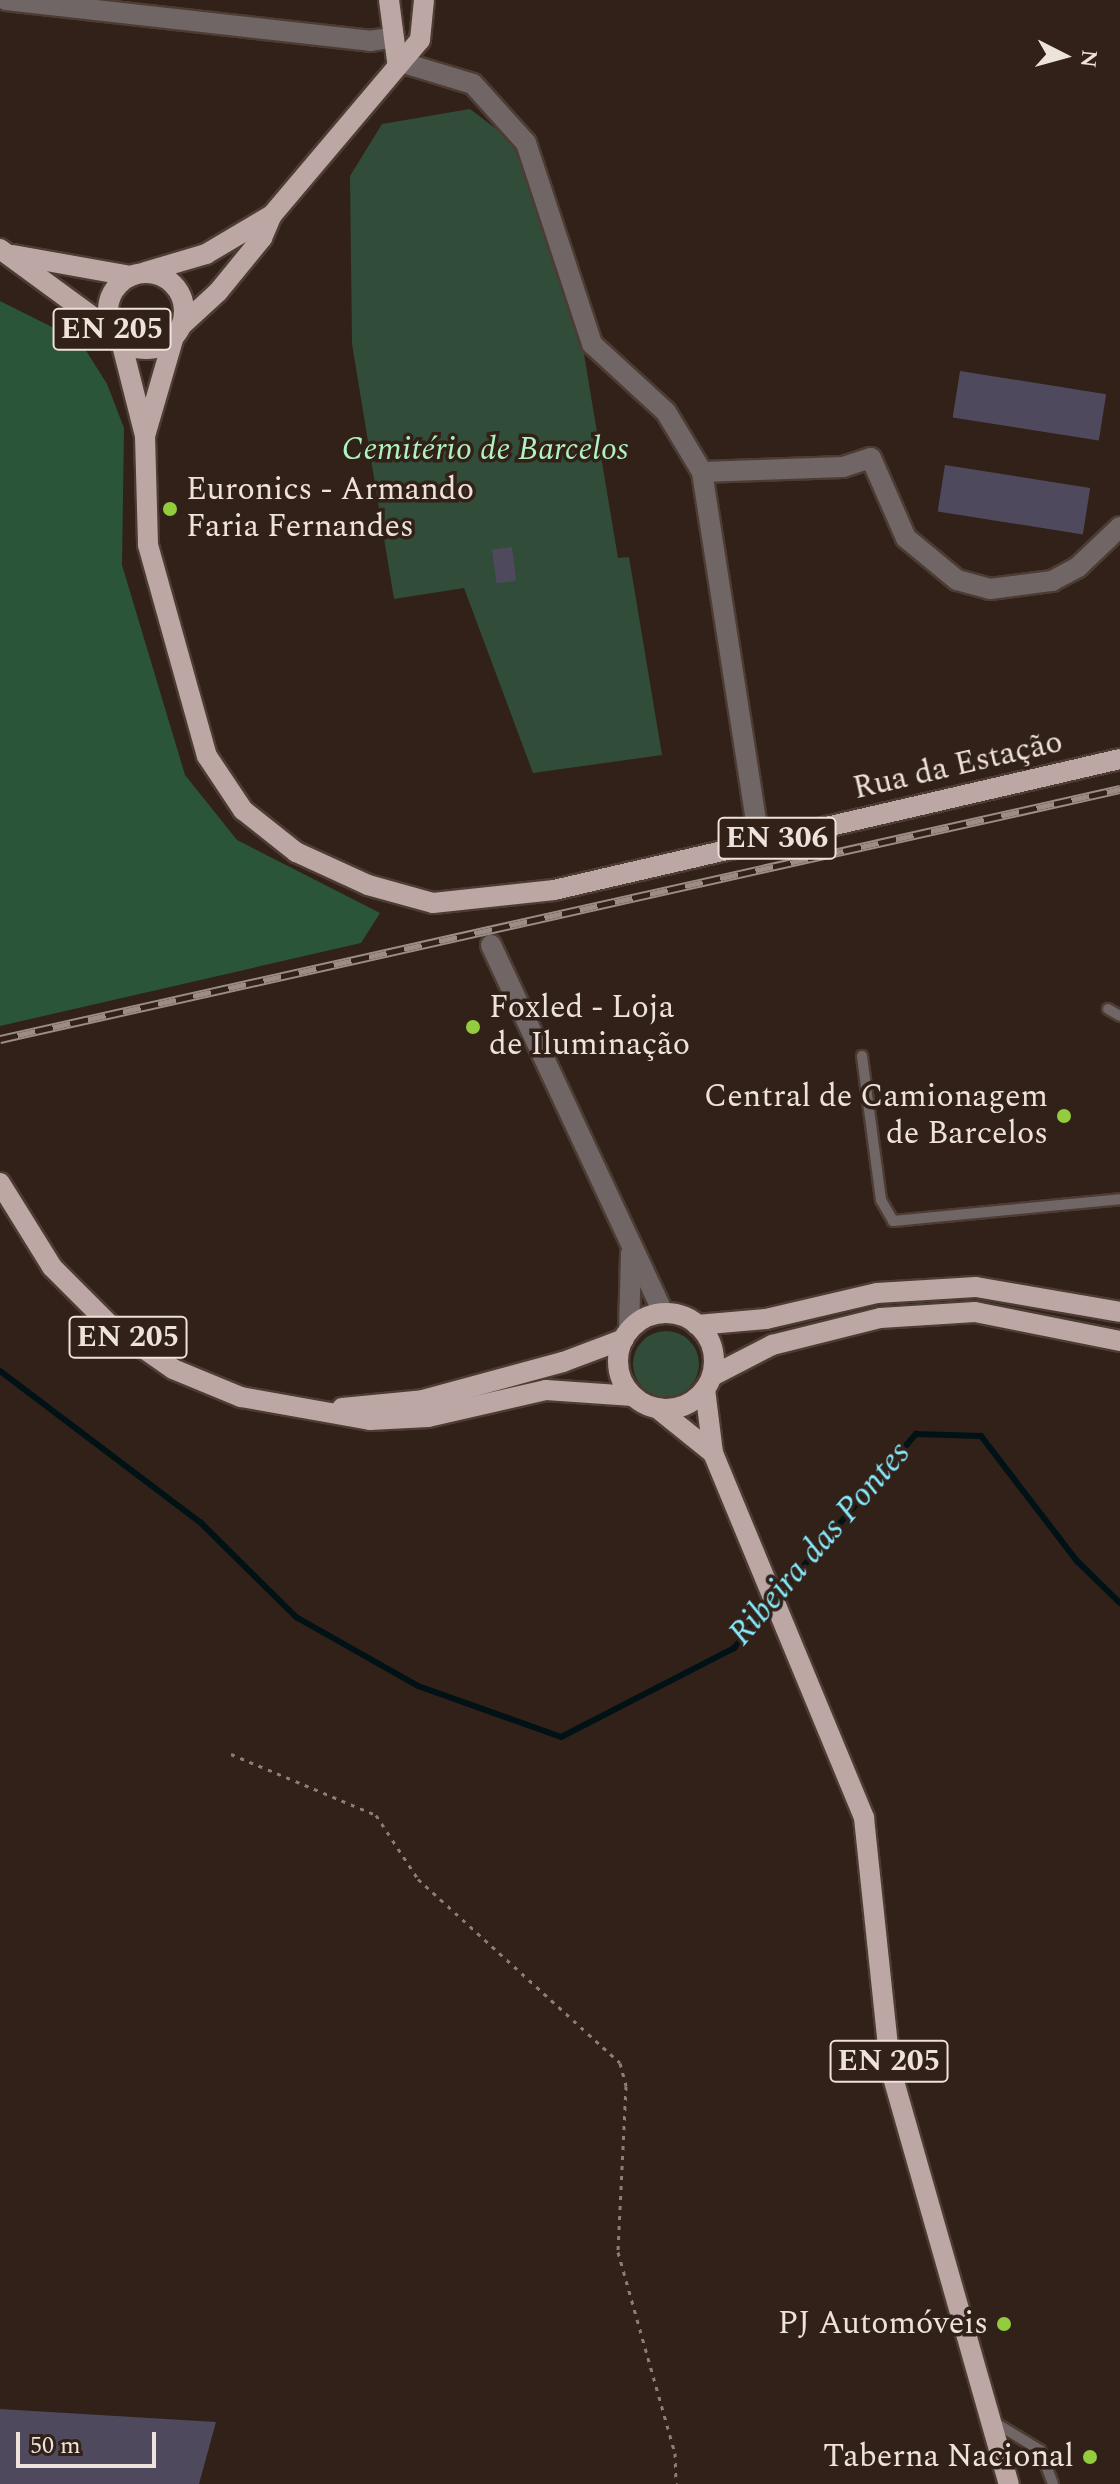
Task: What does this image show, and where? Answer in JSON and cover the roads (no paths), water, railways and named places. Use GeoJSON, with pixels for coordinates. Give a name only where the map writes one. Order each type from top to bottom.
{"type":"FeatureCollection","features":[{"type":"Feature","properties":{"kind":"main road"},"geometry":{"type":"LineString","coordinates":[[389,0],[390,38],[397,61]]}},
{"type":"Feature","properties":{"kind":"main road","name":"EN 205"},"geometry":{"type":"LineString","coordinates":[[3,252],[117,336],[143,350],[178,331],[198,315],[254,249],[272,215],[397,61],[420,40],[424,0]]}},
{"type":"Feature","properties":{"kind":"main road","name":"EN 205"},"geometry":{"type":"LineString","coordinates":[[117,336],[108,305],[137,274],[206,254],[272,215]]}},
{"type":"Feature","properties":{"kind":"main road","name":"EN 205"},"geometry":{"type":"LineString","coordinates":[[3,252],[164,278],[180,293],[178,331]]}},
{"type":"Feature","properties":{"kind":"main road","name":"EN 306"},"geometry":{"type":"LineString","coordinates":[[145,436],[178,331]]}},
{"type":"Feature","properties":{"kind":"main road","name":"EN 306"},"geometry":{"type":"LineString","coordinates":[[117,336],[145,436]]}},
{"type":"Feature","properties":{"kind":"main road","name":"Rua da Estação"},"geometry":{"type":"LineString","coordinates":[[145,436],[148,545],[196,726],[225,787],[243,810],[296,852],[368,885],[433,903],[554,890],[1120,759]]}},
{"type":"Feature","properties":{"kind":"main road","name":"EN 205"},"geometry":{"type":"LineString","coordinates":[[0,1183],[52,1267],[110,1325],[173,1369],[241,1397],[315,1411],[384,1419],[428,1417],[546,1390],[633,1396],[657,1408],[713,1453]]}},
{"type":"Feature","properties":{"kind":"main road"},"geometry":{"type":"LineString","coordinates":[[663,1313],[697,1325],[766,1319],[877,1293],[976,1287],[1120,1312]]}},
{"type":"Feature","properties":{"kind":"main road"},"geometry":{"type":"LineString","coordinates":[[657,1408],[684,1406],[708,1383],[772,1345],[880,1318],[975,1312],[1120,1341]]}},
{"type":"Feature","properties":{"kind":"main road","name":"EN 205"},"geometry":{"type":"LineString","coordinates":[[315,1411],[423,1400],[627,1335],[663,1313]]}},
{"type":"Feature","properties":{"kind":"main road","name":"EN 205"},"geometry":{"type":"LineString","coordinates":[[697,1325],[712,1348],[708,1383],[713,1453],[864,1818],[890,2067],[1009,2484]]}},
{"type":"Feature","properties":{"kind":"main road"},"geometry":{"type":"LineString","coordinates":[[627,1335],[620,1373],[633,1396]]}},
{"type":"Feature","properties":{"kind":"street"},"geometry":{"type":"LineString","coordinates":[[6,0],[370,41],[390,38]]}},
{"type":"Feature","properties":{"kind":"street"},"geometry":{"type":"LineString","coordinates":[[397,61],[473,84],[526,143],[592,344],[666,412],[702,472],[759,842]]}},
{"type":"Feature","properties":{"kind":"street"},"geometry":{"type":"LineString","coordinates":[[702,472],[843,467],[871,458],[906,538],[938,568],[990,589],[1052,581],[1078,567],[1120,527]]}},
{"type":"Feature","properties":{"kind":"street"},"geometry":{"type":"LineString","coordinates":[[491,945],[631,1253],[663,1313]]}},
{"type":"Feature","properties":{"kind":"street"},"geometry":{"type":"LineString","coordinates":[[627,1335],[631,1253]]}},
{"type":"Feature","properties":{"kind":"lane"},"geometry":{"type":"LineString","coordinates":[[1108,1009],[1120,1016]]}},
{"type":"Feature","properties":{"kind":"lane"},"geometry":{"type":"LineString","coordinates":[[862,1056],[881,1200],[893,1221],[1120,1199]]}},
{"type":"Feature","properties":{"kind":"lane"},"geometry":{"type":"LineString","coordinates":[[992,2421],[1040,2450],[1053,2484]]}},
{"type":"Feature","properties":{"kind":"waterway","name":"Ribeira das Pontes"},"geometry":{"type":"LineString","coordinates":[[0,1371],[200,1522],[296,1617],[418,1686],[561,1737],[734,1648],[771,1605]]}},
{"type":"Feature","properties":{"kind":"waterway","name":"Ribeira das Pontes"},"geometry":{"type":"LineString","coordinates":[[778,1596],[916,1434],[981,1436],[1077,1561],[1120,1603]]}},
{"type":"Feature","properties":{"kind":"railway"},"geometry":{"type":"LineString","coordinates":[[0,1039],[1120,789]]}},
{"type":"Feature","properties":{"kind":"place","name":"Euronics - Armando Faria Fernandes"},"geometry":{"type":"Point","coordinates":[170,509]}},
{"type":"Feature","properties":{"kind":"place","name":"Foxled - Loja de Iluminação"},"geometry":{"type":"Point","coordinates":[473,1027]}},
{"type":"Feature","properties":{"kind":"place","name":"Central de Camionagem de Barcelos"},"geometry":{"type":"Point","coordinates":[1064,1116]}},
{"type":"Feature","properties":{"kind":"place","name":"PJ Automóveis"},"geometry":{"type":"Point","coordinates":[1004,2324]}},
{"type":"Feature","properties":{"kind":"place","name":"Taberna Nacional"},"geometry":{"type":"Point","coordinates":[1090,2457]}},
{"type":"Feature","properties":{"kind":"park label","name":"Cemitério de Barcelos"},"geometry":{"type":"Point","coordinates":[485,450]}}]}
